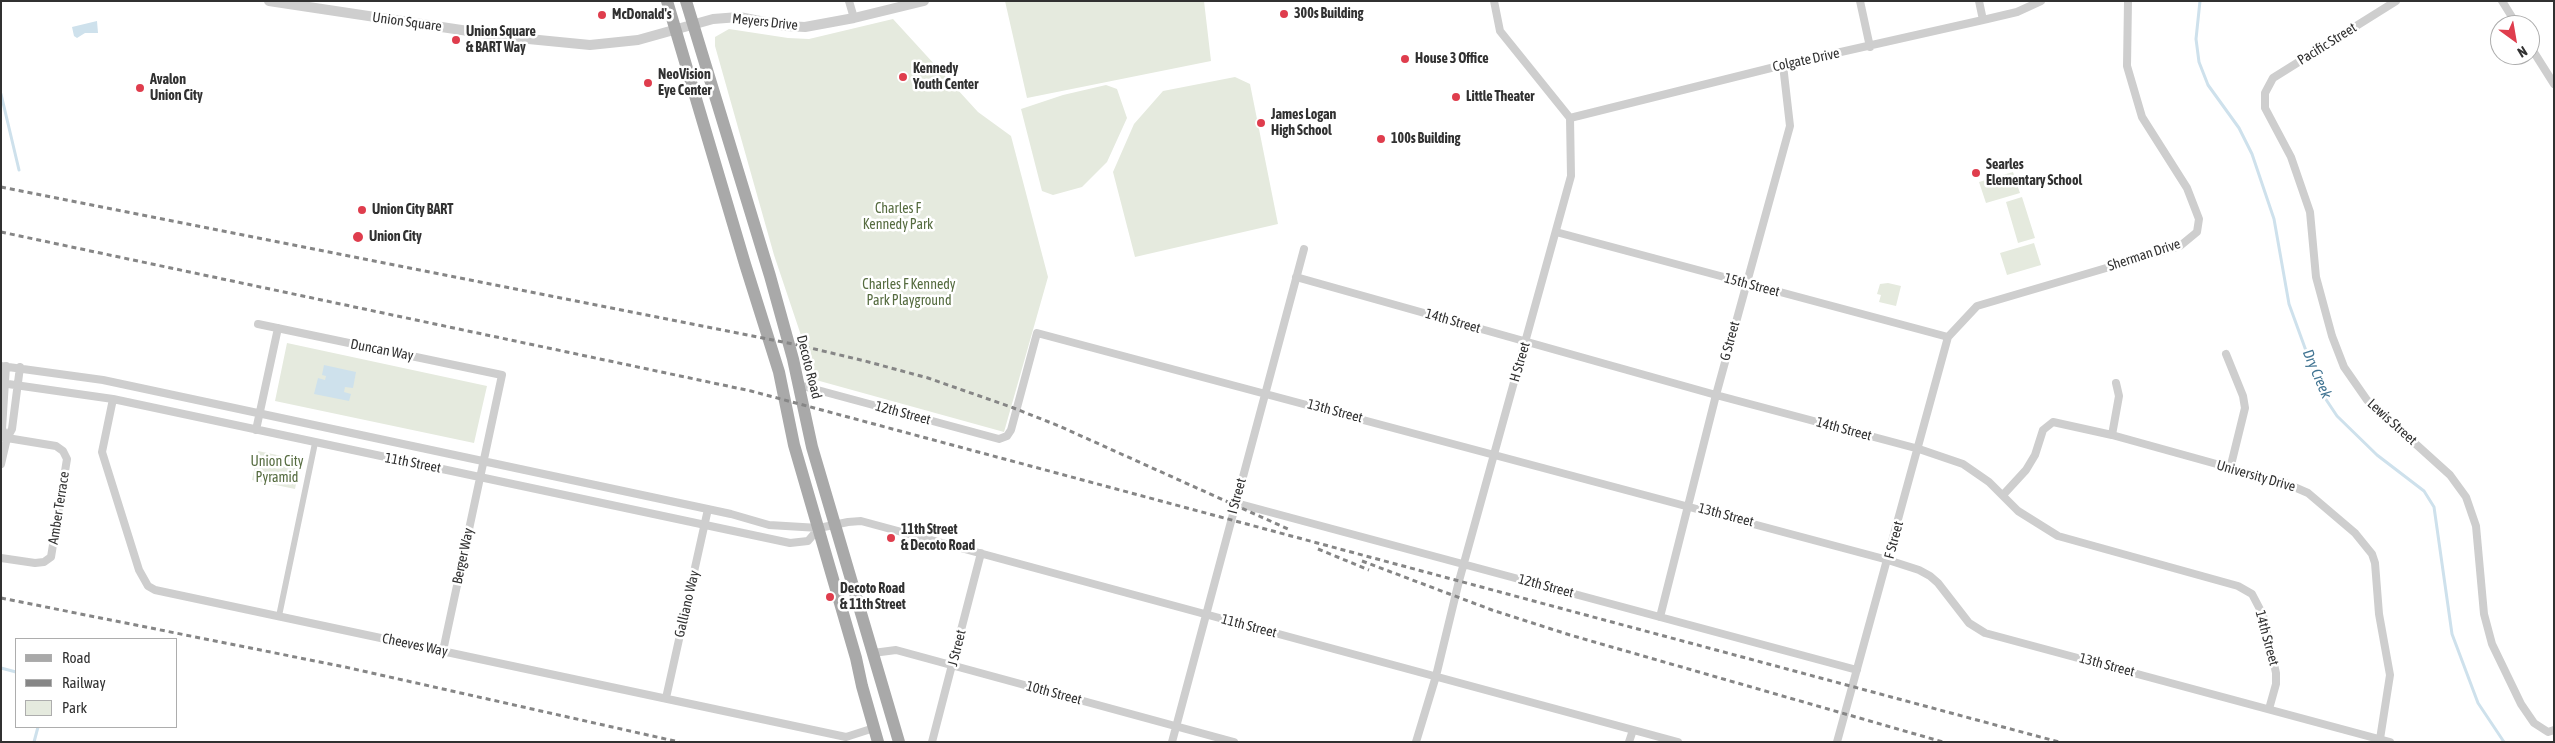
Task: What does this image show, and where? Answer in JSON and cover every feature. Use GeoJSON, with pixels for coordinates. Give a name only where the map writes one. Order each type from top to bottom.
{"type":"FeatureCollection","features":[{"type":"Feature","properties":{"kind":"main road"},"geometry":{"type":"LineString","coordinates":[[667,1],[744,264],[780,372],[794,445],[856,658],[878,742]]}},
{"type":"Feature","properties":{"kind":"main road","name":"Decoto Road"},"geometry":{"type":"LineString","coordinates":[[686,1],[770,276],[799,385],[812,447],[899,742]]}},
{"type":"Feature","properties":{"kind":"street","name":"Union Square"},"geometry":{"type":"LineString","coordinates":[[269,1],[577,45],[622,43],[693,24]]}},
{"type":"Feature","properties":{"kind":"street"},"geometry":{"type":"LineString","coordinates":[[849,1],[854,18]]}},
{"type":"Feature","properties":{"kind":"street","name":"Meyers Drive"},"geometry":{"type":"LineString","coordinates":[[693,24],[713,19],[739,17],[786,26],[805,27],[854,18],[924,1]]}},
{"type":"Feature","properties":{"kind":"street"},"geometry":{"type":"LineString","coordinates":[[1494,1],[1500,31],[1570,118]]}},
{"type":"Feature","properties":{"kind":"street"},"geometry":{"type":"LineString","coordinates":[[1860,1],[1870,47]]}},
{"type":"Feature","properties":{"kind":"street"},"geometry":{"type":"LineString","coordinates":[[1979,1],[1983,20]]}},
{"type":"Feature","properties":{"kind":"street","name":"Colgate Drive"},"geometry":{"type":"LineString","coordinates":[[1570,118],[1783,64],[1870,47],[2017,12],[2041,1]]}},
{"type":"Feature","properties":{"kind":"street","name":"Sherman Drive"},"geometry":{"type":"LineString","coordinates":[[1948,337],[1977,306],[2180,246],[2197,232],[2199,219],[2188,188],[2142,117],[2128,66],[2128,1]]}},
{"type":"Feature","properties":{"kind":"street","name":"Pacific Street"},"geometry":{"type":"LineString","coordinates":[[2264,93],[2273,78],[2396,1]]}},
{"type":"Feature","properties":{"kind":"street"},"geometry":{"type":"LineString","coordinates":[[2502,1],[2511,15]]}},
{"type":"Feature","properties":{"kind":"street"},"geometry":{"type":"LineString","coordinates":[[2540,62],[2554,84]]}},
{"type":"Feature","properties":{"kind":"street","name":"G Street"},"geometry":{"type":"LineString","coordinates":[[1660,617],[1716,395],[1790,126],[1783,64]]}},
{"type":"Feature","properties":{"kind":"street","name":"Lewis Street"},"geometry":{"type":"LineString","coordinates":[[2264,93],[2265,108],[2291,157],[2310,212],[2316,277],[2332,336],[2344,367],[2367,400],[2450,475],[2466,496],[2476,526],[2484,614],[2492,644],[2520,704],[2534,723],[2551,731]]}},
{"type":"Feature","properties":{"kind":"street","name":"H Street"},"geometry":{"type":"LineString","coordinates":[[1416,742],[1436,676],[1571,176],[1570,118]]}},
{"type":"Feature","properties":{"kind":"street","name":"15th Street"},"geometry":{"type":"LineString","coordinates":[[1556,232],[1948,337]]}},
{"type":"Feature","properties":{"kind":"street","name":"I Street"},"geometry":{"type":"LineString","coordinates":[[1172,742],[1264,392],[1304,249]]}},
{"type":"Feature","properties":{"kind":"street","name":"14th Street"},"geometry":{"type":"LineString","coordinates":[[1296,277],[1716,395],[1919,449],[1963,464],[1989,482],[2018,510],[2058,536],[2238,586],[2252,594],[2263,615],[2276,673],[2276,684],[2269,709]]}},
{"type":"Feature","properties":{"kind":"street"},"geometry":{"type":"LineString","coordinates":[[256,430],[278,328],[258,324]]}},
{"type":"Feature","properties":{"kind":"street","name":"Duncan Way"},"geometry":{"type":"LineString","coordinates":[[278,328],[502,375],[484,461]]}},
{"type":"Feature","properties":{"kind":"street","name":"13th Street"},"geometry":{"type":"LineString","coordinates":[[1007,436],[1011,430],[1037,333],[1688,505],[1888,560],[1930,576],[1938,583],[1969,622],[1985,633],[2390,742]]}},
{"type":"Feature","properties":{"kind":"street","name":"F Street"},"geometry":{"type":"LineString","coordinates":[[1837,742],[1919,449],[1948,337]]}},
{"type":"Feature","properties":{"kind":"street"},"geometry":{"type":"LineString","coordinates":[[2226,354],[2243,396],[2245,408],[2230,469]]}},
{"type":"Feature","properties":{"kind":"street"},"geometry":{"type":"LineString","coordinates":[[1,464],[4,438],[2,429],[4,366]]}},
{"type":"Feature","properties":{"kind":"street","name":"11th Street"},"geometry":{"type":"LineString","coordinates":[[4,366],[103,380],[769,524],[819,528],[861,521],[1678,742]]}},
{"type":"Feature","properties":{"kind":"street"},"geometry":{"type":"LineString","coordinates":[[4,438],[12,429],[20,367]]}},
{"type":"Feature","properties":{"kind":"street"},"geometry":{"type":"LineString","coordinates":[[2112,435],[2119,396],[2116,383]]}},
{"type":"Feature","properties":{"kind":"street","name":"11th Street"},"geometry":{"type":"LineString","coordinates":[[3,384],[113,399],[790,543],[808,541],[819,528]]}},
{"type":"Feature","properties":{"kind":"street","name":"12th Street"},"geometry":{"type":"LineString","coordinates":[[799,385],[999,439],[1007,436]]}},
{"type":"Feature","properties":{"kind":"street","name":"Cheeves Way"},"geometry":{"type":"LineString","coordinates":[[113,399],[102,452],[139,570],[148,586],[161,592],[846,737],[874,728]]}},
{"type":"Feature","properties":{"kind":"street","name":"University Drive"},"geometry":{"type":"LineString","coordinates":[[2003,495],[2026,470],[2035,455],[2043,430],[2053,422],[2112,435],[2285,483],[2308,493],[2356,532],[2372,554],[2375,563],[2379,614],[2390,674],[2380,739]]}},
{"type":"Feature","properties":{"kind":"street","name":"Amber Terrace"},"geometry":{"type":"LineString","coordinates":[[1,558],[44,562],[51,557],[67,459],[63,451],[56,446],[4,438]]}},
{"type":"Feature","properties":{"kind":"street"},"geometry":{"type":"LineString","coordinates":[[278,616],[314,443]]}},
{"type":"Feature","properties":{"kind":"street","name":"Berger Way"},"geometry":{"type":"LineString","coordinates":[[443,651],[484,461]]}},
{"type":"Feature","properties":{"kind":"street","name":"12th Street"},"geometry":{"type":"LineString","coordinates":[[1236,503],[1857,670]]}},
{"type":"Feature","properties":{"kind":"street","name":"Galliano Way"},"geometry":{"type":"LineString","coordinates":[[666,698],[708,510]]}},
{"type":"Feature","properties":{"kind":"street","name":"J Street"},"geometry":{"type":"LineString","coordinates":[[932,742],[981,553]]}},
{"type":"Feature","properties":{"kind":"street","name":"10th Street"},"geometry":{"type":"LineString","coordinates":[[872,653],[891,650],[1234,742]]}},
{"type":"Feature","properties":{"kind":"street"},"geometry":{"type":"LineString","coordinates":[[1629,742],[1633,730]]}},
{"type":"Feature","properties":{"kind":"green space"},"geometry":{"type":"Polygon","coordinates":[[[1005,1],[1204,1],[1211,61],[1027,98],[1005,1]]]}},
{"type":"Feature","properties":{"kind":"green space","name":"Charles F Kennedy Park"},"geometry":{"type":"Polygon","coordinates":[[[893,19],[978,112],[1011,136],[1048,277],[1004,432],[816,380],[774,255],[715,46],[715,37],[729,29],[788,38],[809,39],[893,19]]]}},
{"type":"Feature","properties":{"kind":"green space"},"geometry":{"type":"Polygon","coordinates":[[[1235,77],[1250,84],[1278,224],[1135,257],[1113,172],[1134,124],[1163,91],[1235,77]]]}},
{"type":"Feature","properties":{"kind":"green space"},"geometry":{"type":"Polygon","coordinates":[[[1106,85],[1117,89],[1127,118],[1107,162],[1082,187],[1053,195],[1042,191],[1021,109],[1063,95],[1106,85]]]}},
{"type":"Feature","properties":{"kind":"green space"},"geometry":{"type":"Polygon","coordinates":[[[2013,172],[2020,193],[1986,203],[1979,182],[2013,172]]]}},
{"type":"Feature","properties":{"kind":"green space"},"geometry":{"type":"Polygon","coordinates":[[[2022,197],[2035,238],[2018,243],[2006,202],[2022,197]]]}},
{"type":"Feature","properties":{"kind":"green space"},"geometry":{"type":"Polygon","coordinates":[[[2034,243],[2041,265],[2007,275],[2000,253],[2034,243]]]}},
{"type":"Feature","properties":{"kind":"green space"},"geometry":{"type":"Polygon","coordinates":[[[1888,283],[1901,286],[1896,306],[1879,302],[1881,295],[1877,294],[1880,284],[1888,283]]]}},
{"type":"Feature","properties":{"kind":"green space"},"geometry":{"type":"Polygon","coordinates":[[[287,343],[487,386],[474,443],[275,401],[287,343]]]}},
{"type":"Feature","properties":{"kind":"green space","name":"Union City Pyramid"},"geometry":{"type":"Polygon","coordinates":[[[258,451],[301,460],[295,489],[252,480],[258,451]]]}},
{"type":"Feature","properties":{"kind":"water"},"geometry":{"type":"Polygon","coordinates":[[[97,21],[98,33],[85,33],[77,38],[74,36],[72,27],[97,21]]]}},
{"type":"Feature","properties":{"kind":"water"},"geometry":{"type":"Polygon","coordinates":[[[324,365],[356,372],[353,388],[345,387],[344,392],[351,394],[349,401],[314,394],[318,378],[325,380],[326,376],[322,375],[324,365]]]}},
{"type":"Feature","properties":{"kind":"waterway","name":"Dry Creek"},"geometry":{"type":"LineString","coordinates":[[2200,1],[2196,39],[2199,62],[2208,85],[2239,128],[2252,154],[2274,219],[2289,304],[2321,392],[2337,416],[2377,455],[2424,491],[2434,507],[2452,634],[2478,703],[2504,742]]}},
{"type":"Feature","properties":{"kind":"waterway"},"geometry":{"type":"LineString","coordinates":[[1,94],[19,170]]}},
{"type":"Feature","properties":{"kind":"waterway"},"geometry":{"type":"LineString","coordinates":[[1,668],[15,672]]}},
{"type":"Feature","properties":{"kind":"waterway"},"geometry":{"type":"LineString","coordinates":[[34,742],[38,728]]}},
{"type":"Feature","properties":{"kind":"railway"},"geometry":{"type":"LineString","coordinates":[[1,187],[798,345],[865,361],[928,378],[1059,426],[1288,529]]}},
{"type":"Feature","properties":{"kind":"railway"},"geometry":{"type":"LineString","coordinates":[[1,232],[751,391],[2059,742]]}},
{"type":"Feature","properties":{"kind":"railway"},"geometry":{"type":"LineString","coordinates":[[1318,549],[1369,570]]}},
{"type":"Feature","properties":{"kind":"railway"},"geometry":{"type":"LineString","coordinates":[[1362,561],[1492,610],[1570,635],[1943,742]]}},
{"type":"Feature","properties":{"kind":"railway"},"geometry":{"type":"LineString","coordinates":[[1,598],[345,667],[679,742]]}},
{"type":"Feature","properties":{"kind":"place","name":"300s Building"},"geometry":{"type":"Point","coordinates":[1284,14]}},
{"type":"Feature","properties":{"kind":"place","name":"McDonald's"},"geometry":{"type":"Point","coordinates":[602,15]}},
{"type":"Feature","properties":{"kind":"place","name":"Union Square & BART Way"},"geometry":{"type":"Point","coordinates":[456,40]}},
{"type":"Feature","properties":{"kind":"place","name":"House 3 Office"},"geometry":{"type":"Point","coordinates":[1405,59]}},
{"type":"Feature","properties":{"kind":"place","name":"Kennedy Youth Center"},"geometry":{"type":"Point","coordinates":[903,77]}},
{"type":"Feature","properties":{"kind":"place","name":"NeoVision Eye Center"},"geometry":{"type":"Point","coordinates":[648,83]}},
{"type":"Feature","properties":{"kind":"place","name":"Avalon Union City"},"geometry":{"type":"Point","coordinates":[140,88]}},
{"type":"Feature","properties":{"kind":"place","name":"Little Theater"},"geometry":{"type":"Point","coordinates":[1456,97]}},
{"type":"Feature","properties":{"kind":"place","name":"James Logan High School"},"geometry":{"type":"Point","coordinates":[1261,123]}},
{"type":"Feature","properties":{"kind":"place","name":"100s Building"},"geometry":{"type":"Point","coordinates":[1381,139]}},
{"type":"Feature","properties":{"kind":"place","name":"Searles Elementary School"},"geometry":{"type":"Point","coordinates":[1976,173]}},
{"type":"Feature","properties":{"kind":"place","name":"Union City BART"},"geometry":{"type":"Point","coordinates":[362,210]}},
{"type":"Feature","properties":{"kind":"place","name":"Union City"},"geometry":{"type":"Point","coordinates":[358,237]}},
{"type":"Feature","properties":{"kind":"place","name":"11th Street & Decoto Road"},"geometry":{"type":"Point","coordinates":[891,538]}},
{"type":"Feature","properties":{"kind":"place","name":"Decoto Road & 11th Street"},"geometry":{"type":"Point","coordinates":[830,597]}},
{"type":"Feature","properties":{"kind":"park label","name":"Charles F Kennedy Park Playground"},"geometry":{"type":"Point","coordinates":[909,294]}}]}
